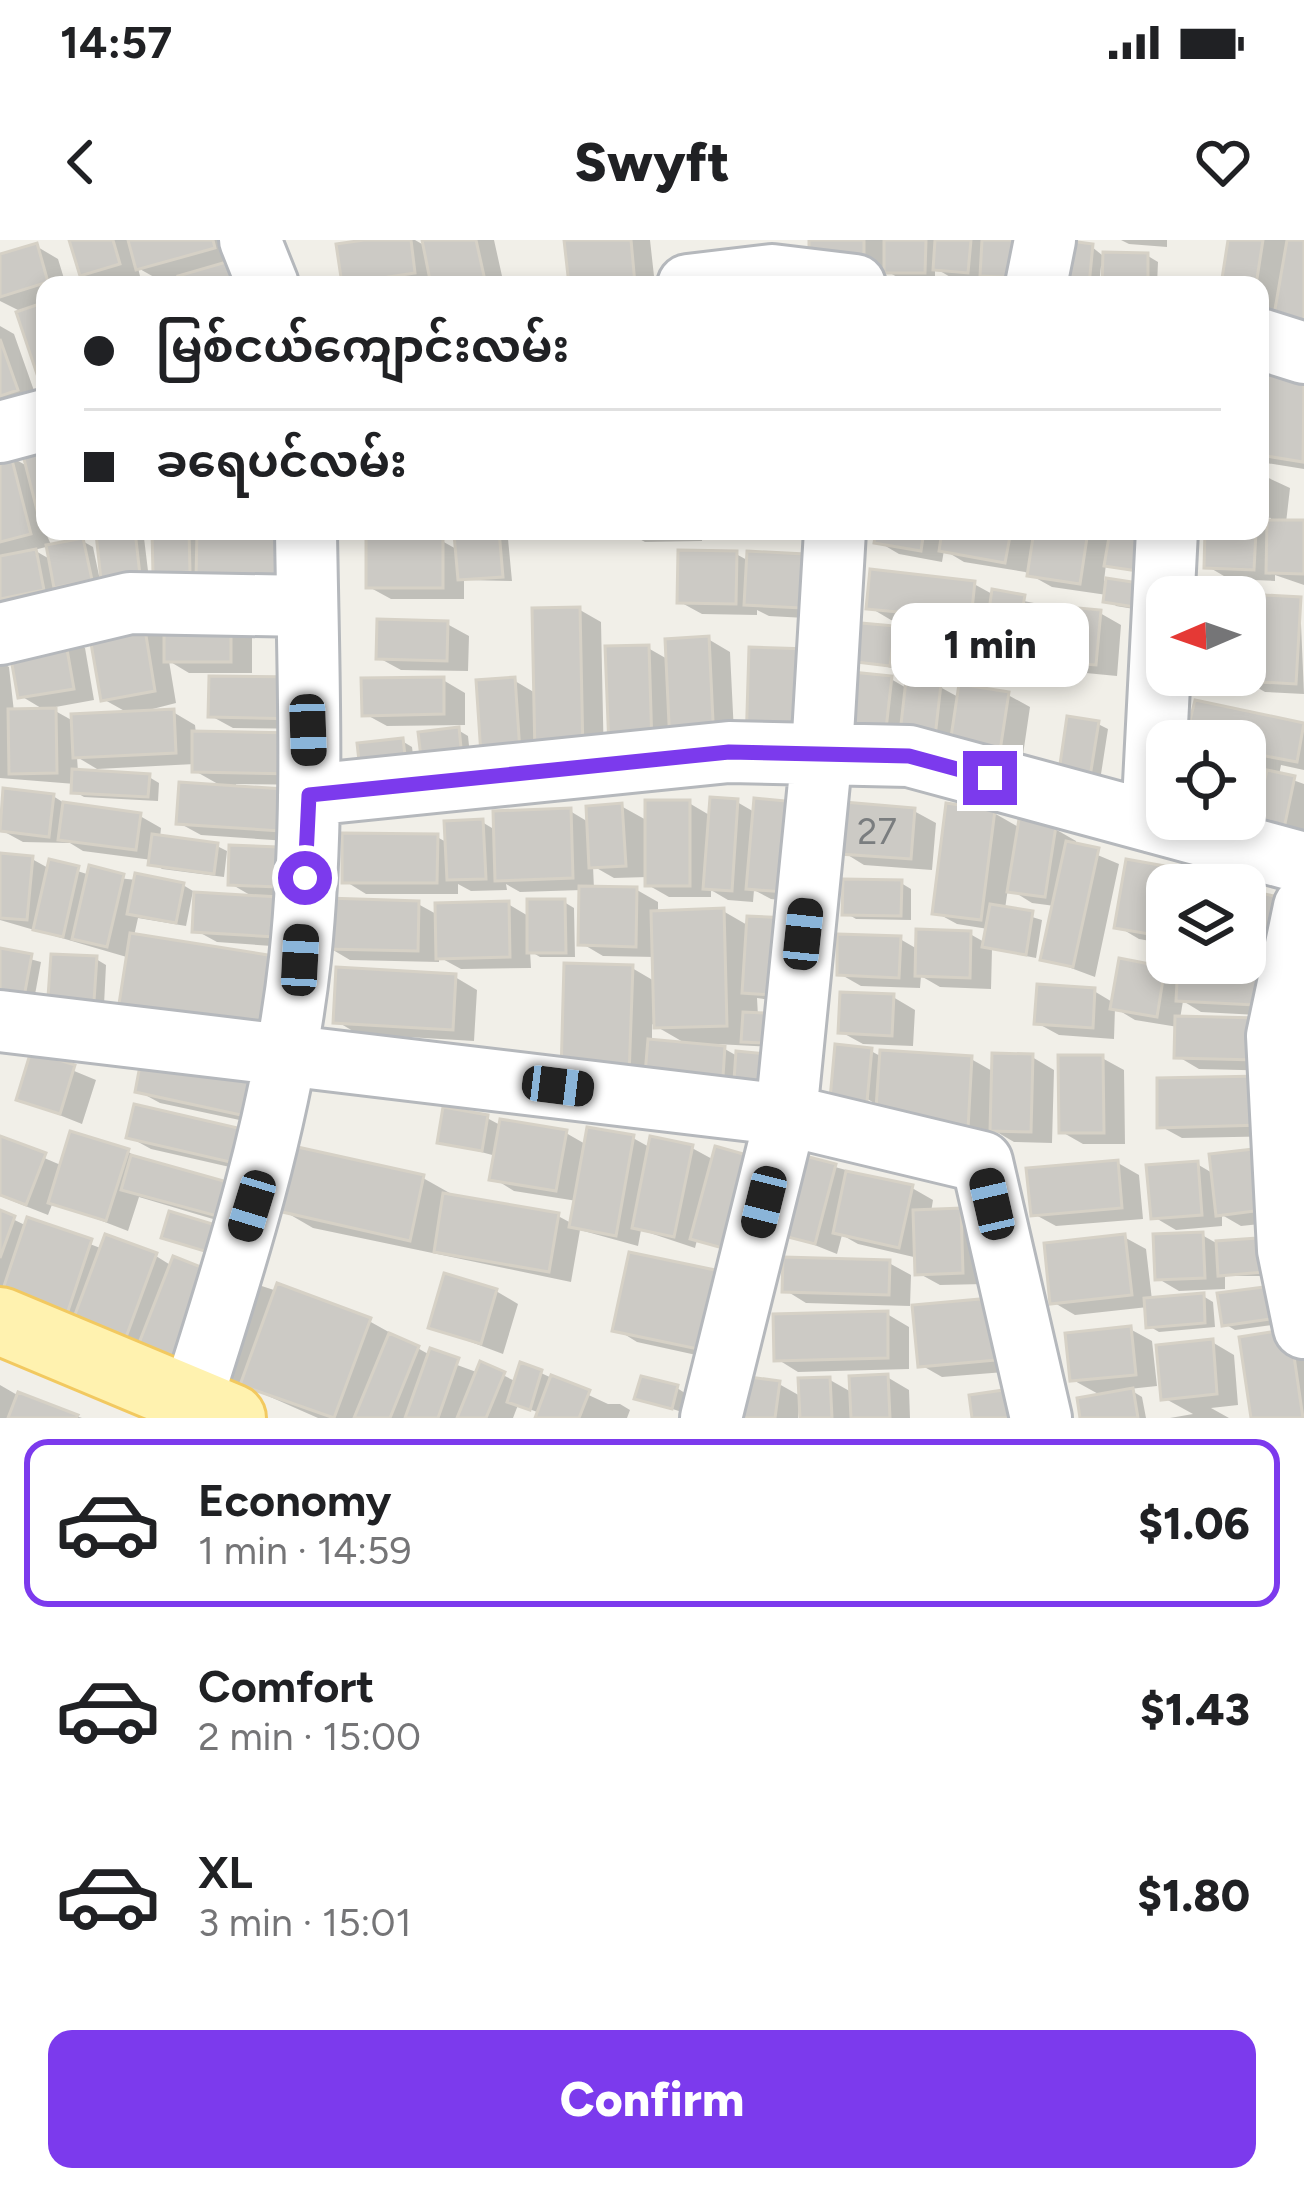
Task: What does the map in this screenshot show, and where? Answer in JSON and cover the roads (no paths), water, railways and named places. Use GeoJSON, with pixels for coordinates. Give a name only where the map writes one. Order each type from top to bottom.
{"type":"FeatureCollection","features":[{"type":"Feature","properties":{"kind":"main road"},"geometry":{"type":"LineString","coordinates":[[0,1321],[203,1412]]}},
{"type":"Feature","properties":{"kind":"street"},"geometry":{"type":"LineString","coordinates":[[250,240],[264,276]]}},
{"type":"Feature","properties":{"kind":"street"},"geometry":{"type":"LineString","coordinates":[[1038,276],[1045,240]]}},
{"type":"Feature","properties":{"kind":"street"},"geometry":{"type":"LineString","coordinates":[[730,268],[780,276]]}},
{"type":"Feature","properties":{"kind":"street"},"geometry":{"type":"LineString","coordinates":[[1269,342],[1304,353]]}},
{"type":"Feature","properties":{"kind":"street"},"geometry":{"type":"LineString","coordinates":[[0,432],[36,422]]}},
{"type":"Feature","properties":{"kind":"street"},"geometry":{"type":"LineString","coordinates":[[203,1412],[252,1206],[300,960],[309,795],[307,540]]}},
{"type":"Feature","properties":{"kind":"street"},"geometry":{"type":"LineString","coordinates":[[711,1418],[785,1115],[822,752],[834,540]]}},
{"type":"Feature","properties":{"kind":"street"},"geometry":{"type":"LineString","coordinates":[[1157,720],[1167,540]]}},
{"type":"Feature","properties":{"kind":"street"},"geometry":{"type":"LineString","coordinates":[[0,634],[130,603],[307,606]]}},
{"type":"Feature","properties":{"kind":"street"},"geometry":{"type":"LineString","coordinates":[[309,795],[729,752],[822,752],[909,756],[1146,820]]}},
{"type":"Feature","properties":{"kind":"street"},"geometry":{"type":"LineString","coordinates":[[1219,840],[1304,863]]}},
{"type":"Feature","properties":{"kind":"street"},"geometry":{"type":"LineString","coordinates":[[1304,908],[1277,1036],[1288,1250],[1304,1328]]}},
{"type":"Feature","properties":{"kind":"street"},"geometry":{"type":"LineString","coordinates":[[0,1021],[284,1051],[785,1115],[982,1162],[1041,1418]]}}]}
